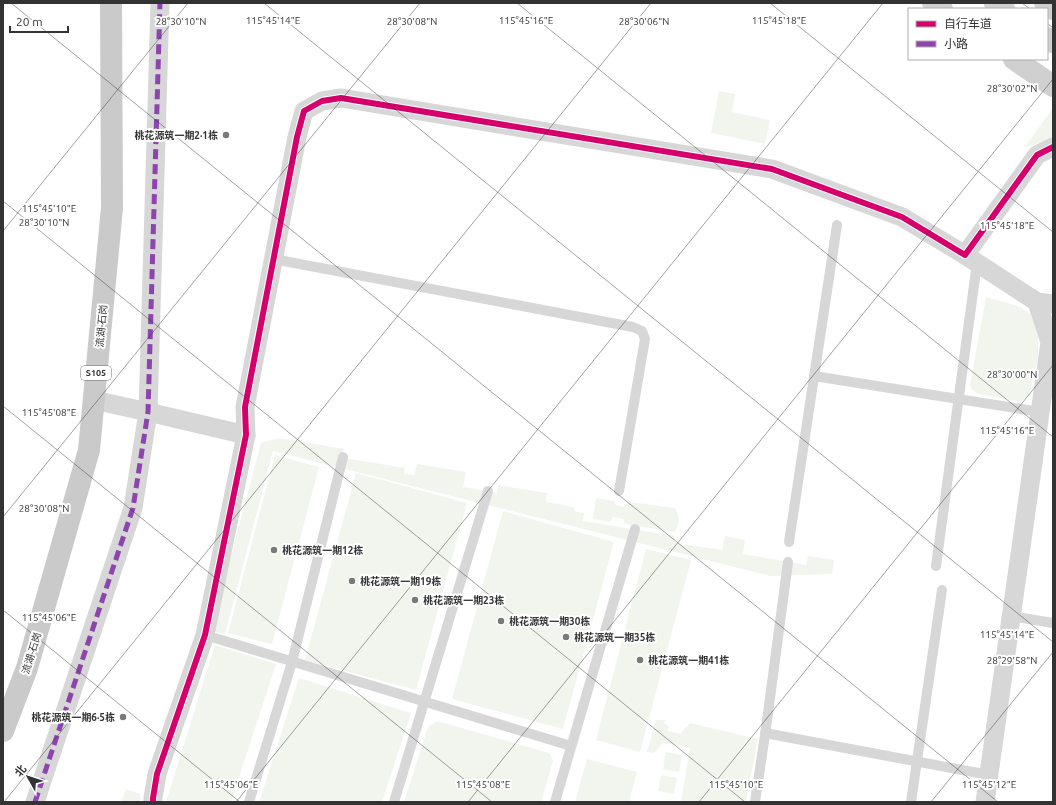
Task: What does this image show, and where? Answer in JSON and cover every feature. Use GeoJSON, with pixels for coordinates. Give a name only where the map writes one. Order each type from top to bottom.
{"type":"FeatureCollection","features":[{"type":"Feature","properties":{"kind":"main road","name":"流湖-石岗"},"geometry":{"type":"LineString","coordinates":[[3,731],[27,668],[89,450],[112,208],[111,3]]}},
{"type":"Feature","properties":{"kind":"main road"},"geometry":{"type":"LineString","coordinates":[[1045,3],[1053,9]]}},
{"type":"Feature","properties":{"kind":"main road"},"geometry":{"type":"LineString","coordinates":[[1015,60],[1053,86]]}},
{"type":"Feature","properties":{"kind":"street"},"geometry":{"type":"LineString","coordinates":[[35,802],[133,508],[148,412],[160,3]]}},
{"type":"Feature","properties":{"kind":"street"},"geometry":{"type":"LineString","coordinates":[[153,802],[157,774],[205,635],[246,435],[245,407],[297,137],[304,111],[322,101],[341,98],[772,169],[902,218],[1045,303],[1050,342],[985,802]]}},
{"type":"Feature","properties":{"kind":"street"},"geometry":{"type":"LineString","coordinates":[[971,259],[1037,155],[1053,147]]}},
{"type":"Feature","properties":{"kind":"street"},"geometry":{"type":"LineString","coordinates":[[94,400],[246,435]]}},
{"type":"Feature","properties":{"kind":"lane"},"geometry":{"type":"LineString","coordinates":[[789,542],[837,225]]}},
{"type":"Feature","properties":{"kind":"lane"},"geometry":{"type":"LineString","coordinates":[[273,259],[633,327],[642,331],[645,339],[619,491]]}},
{"type":"Feature","properties":{"kind":"lane"},"geometry":{"type":"LineString","coordinates":[[936,566],[959,399],[971,259]]}},
{"type":"Feature","properties":{"kind":"lane"},"geometry":{"type":"LineString","coordinates":[[814,376],[1040,412]]}},
{"type":"Feature","properties":{"kind":"lane"},"geometry":{"type":"LineString","coordinates":[[249,802],[292,662],[343,457]]}},
{"type":"Feature","properties":{"kind":"lane"},"geometry":{"type":"LineString","coordinates":[[394,802],[488,491]]}},
{"type":"Feature","properties":{"kind":"lane"},"geometry":{"type":"LineString","coordinates":[[555,802],[635,529]]}},
{"type":"Feature","properties":{"kind":"lane"},"geometry":{"type":"LineString","coordinates":[[755,802],[788,562]]}},
{"type":"Feature","properties":{"kind":"lane"},"geometry":{"type":"LineString","coordinates":[[911,802],[942,590]]}},
{"type":"Feature","properties":{"kind":"lane"},"geometry":{"type":"LineString","coordinates":[[1011,616],[1053,623]]}},
{"type":"Feature","properties":{"kind":"lane"},"geometry":{"type":"LineString","coordinates":[[205,635],[571,746]]}},
{"type":"Feature","properties":{"kind":"lane"},"geometry":{"type":"LineString","coordinates":[[765,733],[989,775]]}},
{"type":"Feature","properties":{"kind":"shaded area"},"geometry":{"type":"Polygon","coordinates":[[[719,91],[735,94],[732,112],[770,120],[765,144],[711,133],[719,91]]]}},
{"type":"Feature","properties":{"kind":"shaded area"},"geometry":{"type":"Polygon","coordinates":[[[1053,108],[1053,138],[1024,148],[1053,108]]]}},
{"type":"Feature","properties":{"kind":"shaded area"},"geometry":{"type":"Polygon","coordinates":[[[986,297],[1018,306],[1031,314],[1038,336],[1038,358],[1030,393],[1028,397],[1020,402],[979,394],[972,390],[970,385],[986,297]]]}},
{"type":"Feature","properties":{"kind":"shaded area"},"geometry":{"type":"Polygon","coordinates":[[[279,438],[345,449],[338,457],[405,468],[404,474],[414,475],[417,464],[466,472],[463,487],[497,493],[498,485],[547,493],[546,502],[574,507],[574,511],[584,513],[583,521],[675,536],[674,543],[722,550],[725,536],[745,540],[743,554],[806,565],[808,556],[834,560],[832,574],[770,576],[273,451],[225,634],[211,631],[261,443],[279,438]]]}},
{"type":"Feature","properties":{"kind":"shaded area","name":"桃花源筑一期12栋"},"geometry":{"type":"Polygon","coordinates":[[[275,455],[319,467],[272,644],[228,633],[275,455]]]}},
{"type":"Feature","properties":{"kind":"shaded area"},"geometry":{"type":"Polygon","coordinates":[[[356,473],[467,503],[416,690],[305,660],[356,473]]]}},
{"type":"Feature","properties":{"kind":"shaded area"},"geometry":{"type":"Polygon","coordinates":[[[596,498],[614,501],[616,505],[624,507],[630,502],[675,508],[679,522],[675,532],[625,524],[623,519],[613,517],[610,522],[593,519],[596,498]]]}},
{"type":"Feature","properties":{"kind":"shaded area"},"geometry":{"type":"Polygon","coordinates":[[[503,511],[614,542],[563,729],[452,699],[503,511]]]}},
{"type":"Feature","properties":{"kind":"shaded area"},"geometry":{"type":"Polygon","coordinates":[[[646,549],[691,560],[640,752],[596,740],[646,549]]]}},
{"type":"Feature","properties":{"kind":"shaded area"},"geometry":{"type":"Polygon","coordinates":[[[215,645],[276,664],[231,802],[166,802],[215,645]]]}},
{"type":"Feature","properties":{"kind":"shaded area"},"geometry":{"type":"Polygon","coordinates":[[[299,678],[411,713],[382,802],[259,802],[299,678]]]}},
{"type":"Feature","properties":{"kind":"shaded area"},"geometry":{"type":"Polygon","coordinates":[[[656,720],[665,720],[664,724],[669,726],[668,731],[680,734],[690,723],[758,739],[746,802],[681,802],[690,748],[663,743],[654,753],[647,752],[656,720]]]}},
{"type":"Feature","properties":{"kind":"shaded area"},"geometry":{"type":"Polygon","coordinates":[[[437,721],[549,753],[553,761],[541,802],[404,802],[428,727],[437,721]]]}},
{"type":"Feature","properties":{"kind":"shaded area"},"geometry":{"type":"Polygon","coordinates":[[[666,752],[682,755],[679,772],[663,769],[666,752]]]}},
{"type":"Feature","properties":{"kind":"shaded area"},"geometry":{"type":"Polygon","coordinates":[[[587,759],[637,772],[629,802],[575,802],[587,759]]]}},
{"type":"Feature","properties":{"kind":"shaded area"},"geometry":{"type":"Polygon","coordinates":[[[661,775],[677,778],[674,794],[658,791],[661,775]]]}},
{"type":"Feature","properties":{"kind":"shaded area"},"geometry":{"type":"Polygon","coordinates":[[[126,789],[140,794],[140,802],[121,802],[126,789]]]}},
{"type":"Feature","properties":{"kind":"marked path"},"geometry":{"type":"LineString","coordinates":[[35,802],[133,508],[148,412],[160,3]]}},
{"type":"Feature","properties":{"kind":"cycle path"},"geometry":{"type":"LineString","coordinates":[[153,802],[157,774],[205,635],[246,435],[245,407],[297,137],[304,111],[322,101],[341,98],[772,169],[902,217],[965,255],[1037,155],[1053,147]]}},
{"type":"Feature","properties":{"kind":"place","name":"桃花源筑一期2·1栋"},"geometry":{"type":"Point","coordinates":[226,135]}},
{"type":"Feature","properties":{"kind":"place","name":"桃花源筑一期12栋"},"geometry":{"type":"Point","coordinates":[274,550]}},
{"type":"Feature","properties":{"kind":"place","name":"桃花源筑一期19栋"},"geometry":{"type":"Point","coordinates":[352,581]}},
{"type":"Feature","properties":{"kind":"place","name":"桃花源筑一期23栋"},"geometry":{"type":"Point","coordinates":[415,600]}},
{"type":"Feature","properties":{"kind":"place","name":"桃花源筑一期30栋"},"geometry":{"type":"Point","coordinates":[501,621]}},
{"type":"Feature","properties":{"kind":"place","name":"桃花源筑一期35栋"},"geometry":{"type":"Point","coordinates":[566,637]}},
{"type":"Feature","properties":{"kind":"place","name":"桃花源筑一期41栋"},"geometry":{"type":"Point","coordinates":[640,660]}},
{"type":"Feature","properties":{"kind":"place","name":"桃花源筑一期6·5栋"},"geometry":{"type":"Point","coordinates":[123,717]}}]}
